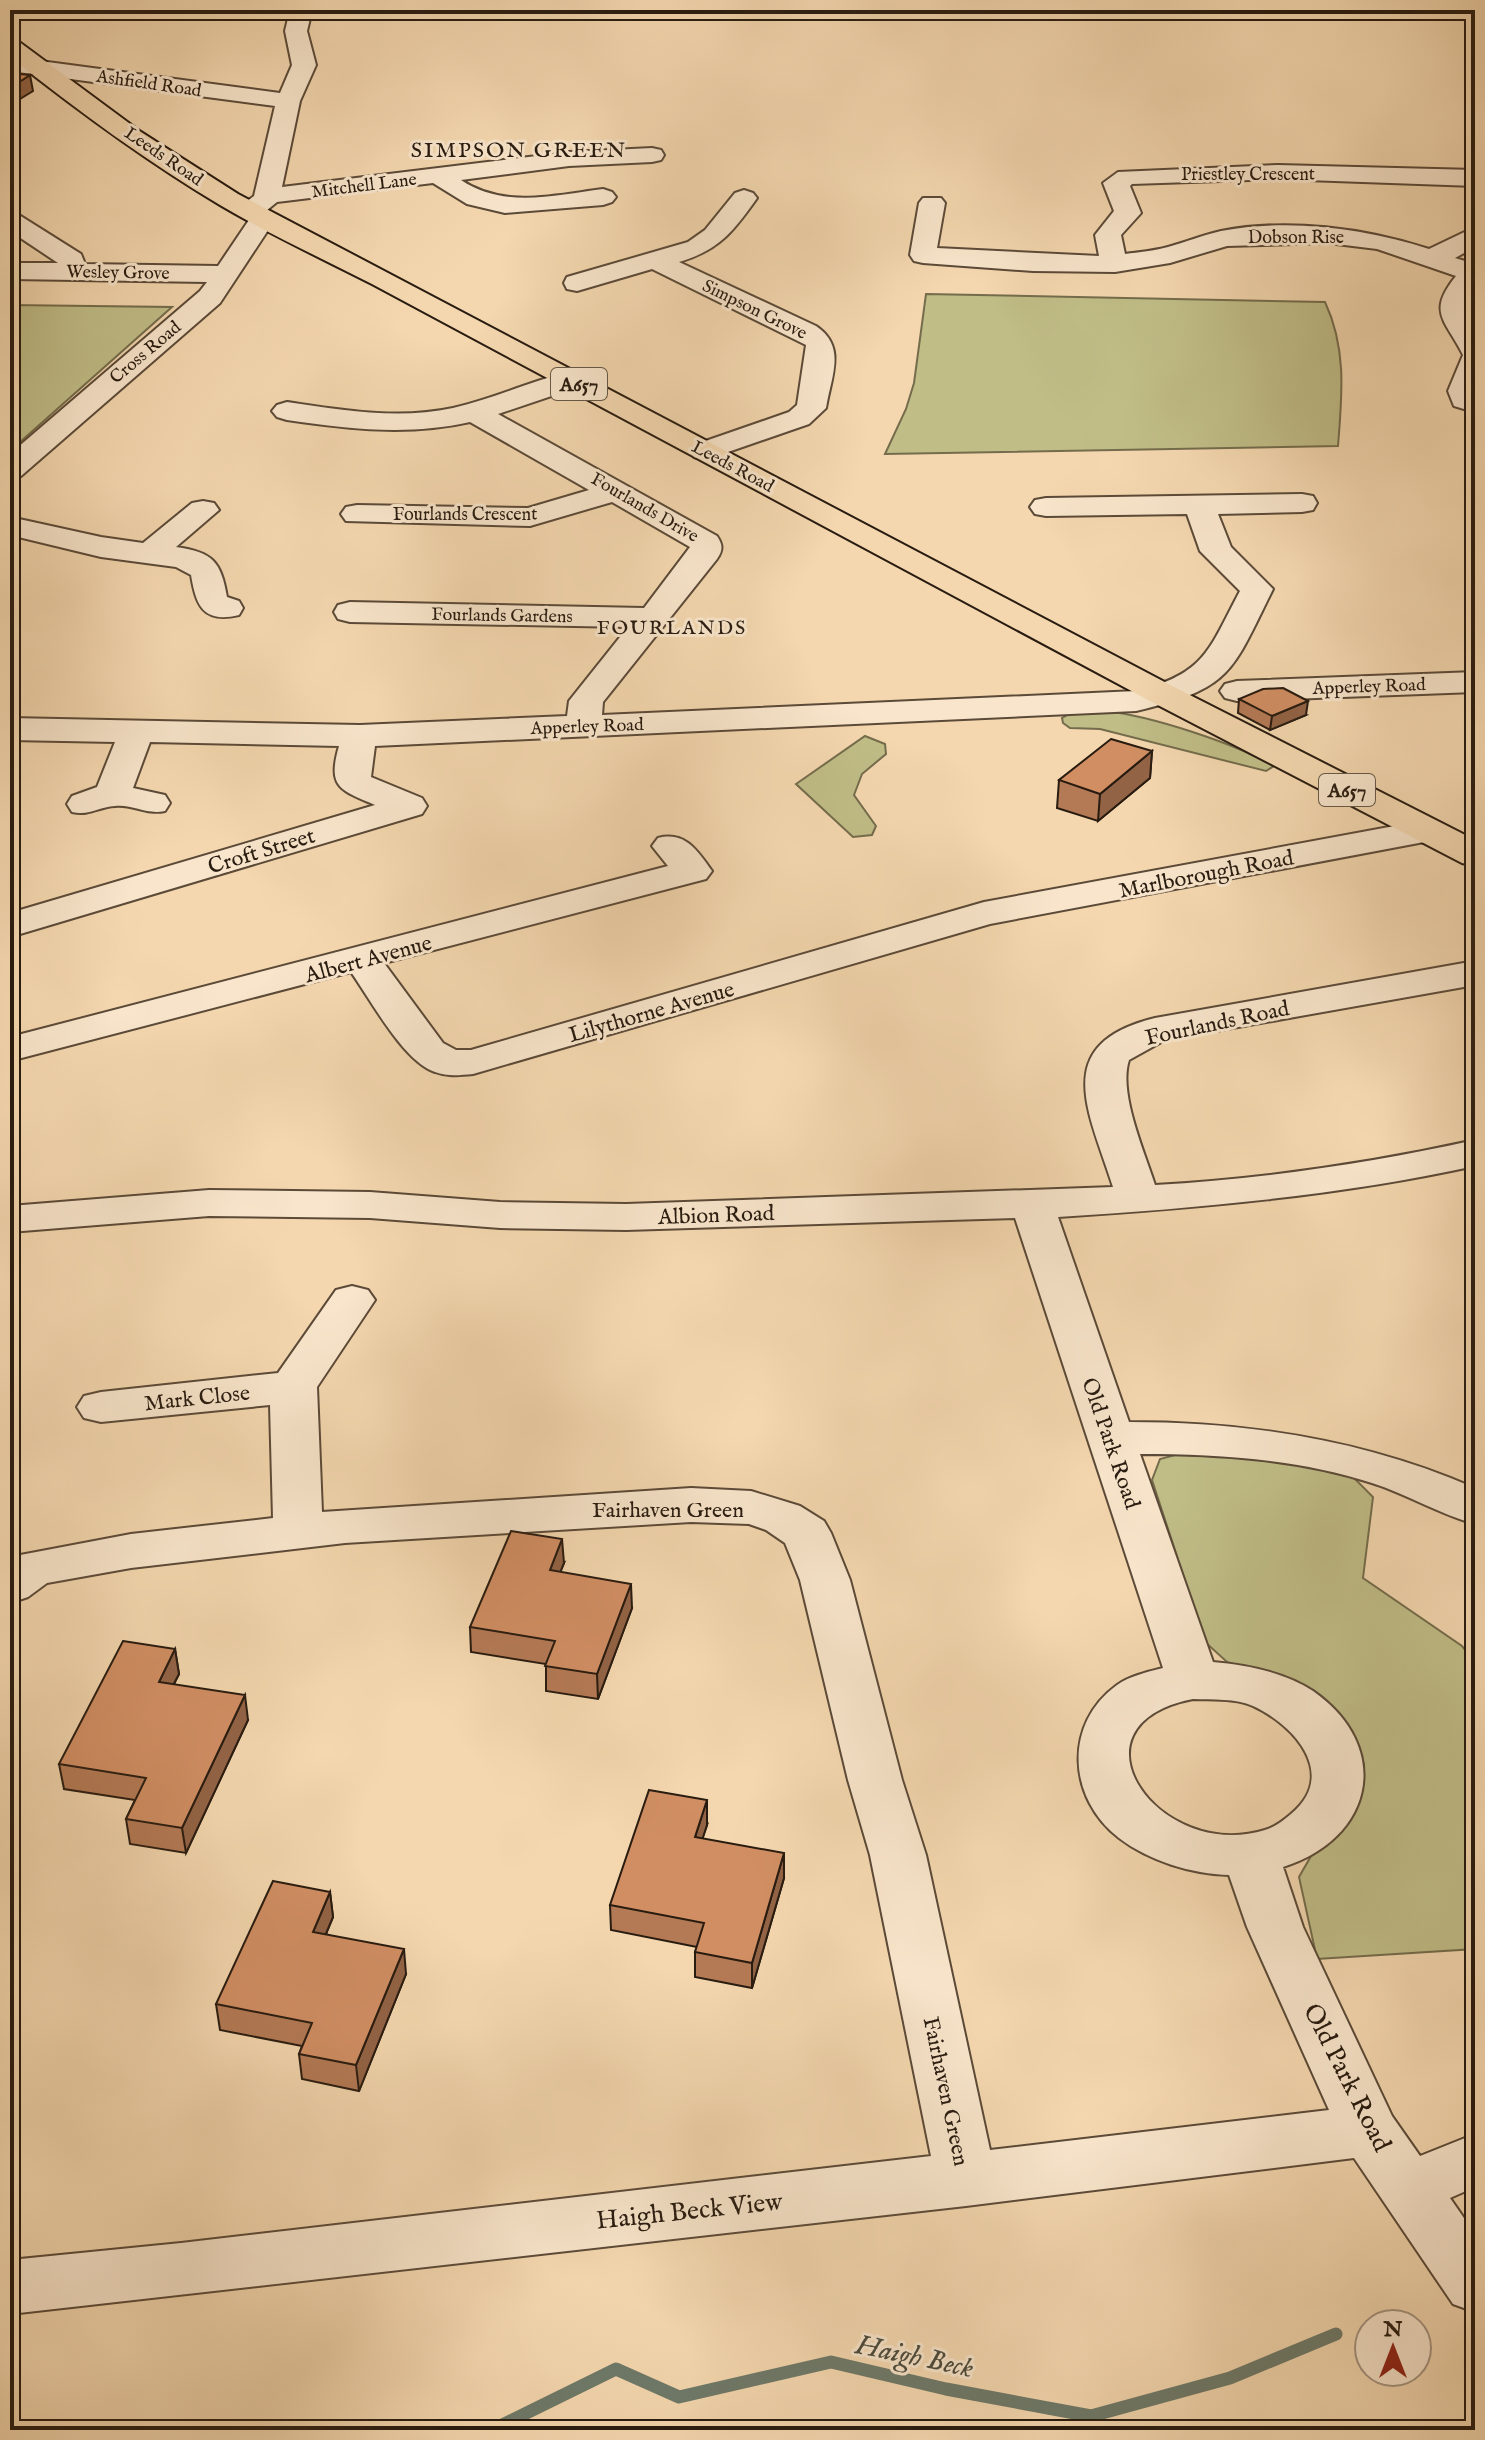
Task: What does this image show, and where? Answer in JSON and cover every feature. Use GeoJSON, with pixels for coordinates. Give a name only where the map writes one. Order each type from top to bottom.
{"type":"FeatureCollection","features":[{"type":"Feature","properties":{"kind":"main road","name":"Leeds Road"},"geometry":{"type":"LineString","coordinates":[[10,46],[24,66],[206,185],[259,208],[571,380],[1164,695],[1475,855]]}},
{"type":"Feature","properties":{"kind":"street"},"geometry":{"type":"LineString","coordinates":[[259,208],[288,101],[304,65],[296,31],[301,10]]}},
{"type":"Feature","properties":{"kind":"street","name":"Ashfield Road"},"geometry":{"type":"LineString","coordinates":[[24,66],[288,101]]}},
{"type":"Feature","properties":{"kind":"street","name":"Mitchell Lane"},"geometry":{"type":"LineString","coordinates":[[259,208],[438,175],[569,159],[652,155]]}},
{"type":"Feature","properties":{"kind":"street","name":"Priestley Crescent"},"geometry":{"type":"LineString","coordinates":[[1115,264],[1106,236],[1107,231],[1128,213],[1116,183],[1127,177],[1278,172],[1475,178]]}},
{"type":"Feature","properties":{"kind":"street"},"geometry":{"type":"LineString","coordinates":[[438,175],[486,202],[521,205],[603,197]]}},
{"type":"Feature","properties":{"kind":"street","name":"Simpson Grove"},"geometry":{"type":"LineString","coordinates":[[577,283],[697,248],[714,236],[744,198]]}},
{"type":"Feature","properties":{"kind":"street","name":"Dobson Rise"},"geometry":{"type":"LineString","coordinates":[[932,203],[923,255],[1115,264],[1163,256],[1224,238],[1266,235],[1355,237],[1381,242],[1475,272]]}},
{"type":"Feature","properties":{"kind":"street","name":"Cross Road"},"geometry":{"type":"LineString","coordinates":[[10,470],[210,297],[227,274],[259,208]]}},
{"type":"Feature","properties":{"kind":"street"},"geometry":{"type":"LineString","coordinates":[[10,220],[72,260],[70,272]]}},
{"type":"Feature","properties":{"kind":"street"},"geometry":{"type":"LineString","coordinates":[[1428,258],[1453,250],[1475,235]]}},
{"type":"Feature","properties":{"kind":"street","name":"Simpson Grove"},"geometry":{"type":"LineString","coordinates":[[656,261],[819,341],[821,350],[811,408],[799,418],[705,451]]}},
{"type":"Feature","properties":{"kind":"street","name":"Wesley Grove"},"geometry":{"type":"LineString","coordinates":[[10,271],[227,274]]}},
{"type":"Feature","properties":{"kind":"street"},"geometry":{"type":"LineString","coordinates":[[1471,405],[1462,391],[1475,355],[1474,344],[1452,316],[1452,302],[1461,286],[1475,272]]}},
{"type":"Feature","properties":{"kind":"street"},"geometry":{"type":"LineString","coordinates":[[287,411],[376,424],[434,422],[571,380]]}},
{"type":"Feature","properties":{"kind":"street","name":"Fourlands Drive"},"geometry":{"type":"LineString","coordinates":[[474,412],[706,543],[706,552],[586,701],[583,727]]}},
{"type":"Feature","properties":{"kind":"street","name":"Fourlands Crescent"},"geometry":{"type":"LineString","coordinates":[[357,514],[530,517],[617,491]]}},
{"type":"Feature","properties":{"kind":"street"},"geometry":{"type":"LineString","coordinates":[[1046,507],[1302,503]]}},
{"type":"Feature","properties":{"kind":"street","name":"Apperley Road"},"geometry":{"type":"LineString","coordinates":[[10,729],[97,718],[136,733],[360,736],[1136,701],[1164,695],[1200,680],[1212,669],[1257,589],[1216,551],[1200,506]]}},
{"type":"Feature","properties":{"kind":"street"},"geometry":{"type":"LineString","coordinates":[[151,552],[203,510]]}},
{"type":"Feature","properties":{"kind":"street"},"geometry":{"type":"LineString","coordinates":[[10,526],[101,547],[184,558],[206,570],[212,602],[227,608]]}},
{"type":"Feature","properties":{"kind":"street","name":"Fourlands Gardens"},"geometry":{"type":"LineString","coordinates":[[350,612],[653,618]]}},
{"type":"Feature","properties":{"kind":"street","name":"Apperley Road"},"geometry":{"type":"LineString","coordinates":[[1252,683],[1475,682]]}},
{"type":"Feature","properties":{"kind":"street"},"geometry":{"type":"LineString","coordinates":[[136,733],[99,799],[152,803]]}},
{"type":"Feature","properties":{"kind":"street","name":"Croft Street"},"geometry":{"type":"LineString","coordinates":[[10,925],[409,806],[353,782],[353,760],[360,736]]}},
{"type":"Feature","properties":{"kind":"street","name":"Marlborough Road"},"geometry":{"type":"LineString","coordinates":[[984,914],[1427,831]]}},
{"type":"Feature","properties":{"kind":"street","name":"Albert Avenue"},"geometry":{"type":"LineString","coordinates":[[10,1049],[362,960],[693,871],[671,846]]}},
{"type":"Feature","properties":{"kind":"street","name":"Lilythorne Avenue"},"geometry":{"type":"LineString","coordinates":[[362,960],[429,1052],[448,1063],[461,1063],[984,914]]}},
{"type":"Feature","properties":{"kind":"street","name":"Fourlands Road"},"geometry":{"type":"LineString","coordinates":[[1138,1199],[1105,1085],[1106,1063],[1122,1045],[1155,1030],[1475,973]]}},
{"type":"Feature","properties":{"kind":"street","name":"Albion Road"},"geometry":{"type":"LineString","coordinates":[[10,1219],[209,1203],[370,1205],[500,1215],[626,1217],[880,1207],[1032,1205],[1204,1195],[1421,1165],[1475,1153]]}},
{"type":"Feature","properties":{"kind":"street","name":"Albion Road"},"geometry":{"type":"LineString","coordinates":[[1421,1165],[1475,1180]]}},
{"type":"Feature","properties":{"kind":"street","name":"Old Park Road"},"geometry":{"type":"LineString","coordinates":[[1032,1205],[1193,1680]]}},
{"type":"Feature","properties":{"kind":"street"},"geometry":{"type":"LineString","coordinates":[[298,1533],[293,1387],[352,1300]]}},
{"type":"Feature","properties":{"kind":"street","name":"Mark Close"},"geometry":{"type":"LineString","coordinates":[[101,1407],[293,1387]]}},
{"type":"Feature","properties":{"kind":"street"},"geometry":{"type":"LineString","coordinates":[[1111,1438],[1197,1438],[1293,1450],[1380,1469],[1475,1507]]}},
{"type":"Feature","properties":{"kind":"street","name":"Fairhaven Green"},"geometry":{"type":"LineString","coordinates":[[10,1585],[33,1568],[131,1551],[345,1526],[691,1505],[751,1508],[783,1518],[806,1533],[825,1580],[875,1780],[898,1855],[966,2180]]}},
{"type":"Feature","properties":{"kind":"street"},"geometry":{"type":"LineString","coordinates":[[1193,1680],[1233,1682],[1271,1693],[1305,1712],[1329,1739],[1340,1769],[1336,1799],[1319,1825],[1289,1844],[1250,1853],[1210,1852],[1170,1841],[1137,1822],[1113,1795],[1102,1766],[1104,1737],[1116,1715],[1136,1698],[1162,1686],[1193,1680]]}},
{"type":"Feature","properties":{"kind":"street","name":"Old Park Road"},"geometry":{"type":"LineString","coordinates":[[1250,1853],[1275,1927],[1369,2131],[1475,2285]]}},
{"type":"Feature","properties":{"kind":"street","name":"Haigh Beck View"},"geometry":{"type":"LineString","coordinates":[[10,2287],[966,2180],[1369,2131]]}},
{"type":"Feature","properties":{"kind":"street"},"geometry":{"type":"LineString","coordinates":[[1409,2188],[1475,2160]]}},
{"type":"Feature","properties":{"kind":"shaded area"},"geometry":{"type":"Polygon","coordinates":[[[926,294],[1325,302],[1340,355],[1338,446],[885,454],[906,409],[914,383],[926,294]]]}},
{"type":"Feature","properties":{"kind":"shaded area"},"geometry":{"type":"Polygon","coordinates":[[[10,305],[172,307],[10,451],[10,305]]]}},
{"type":"Feature","properties":{"kind":"shaded area"},"geometry":{"type":"Polygon","coordinates":[[[1106,711],[1146,718],[1192,732],[1237,748],[1274,766],[1266,771],[1100,729],[1070,728],[1063,723],[1062,718],[1071,713],[1106,711]]]}},
{"type":"Feature","properties":{"kind":"shaded area"},"geometry":{"type":"Polygon","coordinates":[[[865,736],[885,744],[886,754],[862,774],[854,795],[876,826],[872,835],[853,837],[796,784],[865,736]]]}},
{"type":"Feature","properties":{"kind":"shaded area"},"geometry":{"type":"Polygon","coordinates":[[[1190,1451],[1253,1454],[1348,1472],[1373,1497],[1363,1578],[1462,1646],[1475,1662],[1475,1949],[1317,1959],[1299,1877],[1364,1764],[1314,1695],[1227,1662],[1205,1642],[1152,1480],[1160,1459],[1190,1451]]]}},
{"type":"Feature","properties":{"kind":"building"},"geometry":{"type":"Polygon","coordinates":[[[10,73],[30,75],[10,88],[10,73]]]}},
{"type":"Feature","properties":{"kind":"building"},"geometry":{"type":"Polygon","coordinates":[[[1283,688],[1308,701],[1272,716],[1239,699],[1263,689],[1283,688]]]}},
{"type":"Feature","properties":{"kind":"building"},"geometry":{"type":"Polygon","coordinates":[[[1111,739],[1152,751],[1100,794],[1059,780],[1111,739]]]}},
{"type":"Feature","properties":{"kind":"building"},"geometry":{"type":"Polygon","coordinates":[[[511,1531],[562,1539],[550,1570],[631,1584],[597,1674],[545,1666],[555,1641],[470,1627],[511,1531]]]}},
{"type":"Feature","properties":{"kind":"building"},"geometry":{"type":"Polygon","coordinates":[[[123,1641],[175,1649],[159,1682],[245,1695],[182,1828],[126,1819],[146,1778],[59,1764],[123,1641]]]}},
{"type":"Feature","properties":{"kind":"building"},"geometry":{"type":"Polygon","coordinates":[[[649,1790],[707,1800],[695,1837],[784,1853],[752,1963],[695,1952],[704,1923],[610,1905],[649,1790]]]}},
{"type":"Feature","properties":{"kind":"building"},"geometry":{"type":"Polygon","coordinates":[[[273,1881],[330,1892],[313,1932],[404,1949],[356,2065],[299,2054],[312,2023],[216,2004],[273,1881]]]}},
{"type":"Feature","properties":{"kind":"waterway","name":"Haigh Beck"},"geometry":{"type":"LineString","coordinates":[[492,2430],[616,2369],[679,2397],[831,2362],[946,2389],[1091,2416],[1230,2378],[1336,2334]]}},
{"type":"Feature","properties":{"kind":"district","name":"SIMPSON GREEN"},"geometry":{"type":"Point","coordinates":[519,149]}},
{"type":"Feature","properties":{"kind":"district","name":"FOURLANDS"},"geometry":{"type":"Point","coordinates":[672,627]}}]}
